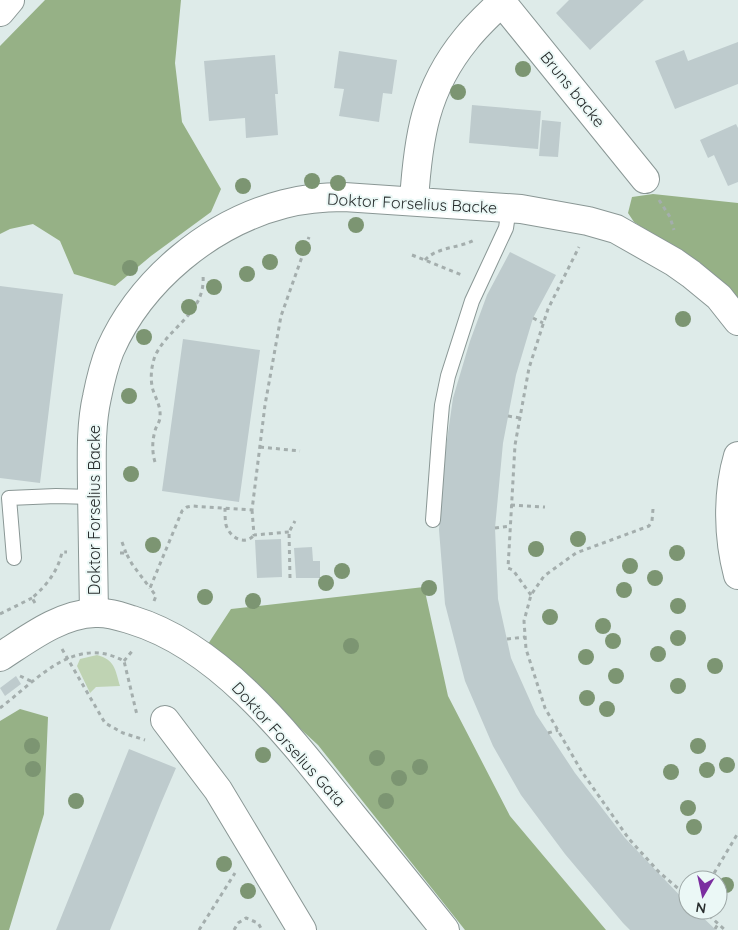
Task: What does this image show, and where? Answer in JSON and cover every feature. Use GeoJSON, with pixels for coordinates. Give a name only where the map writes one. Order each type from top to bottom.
{"type":"FeatureCollection","features":[{"type":"Feature","properties":{"kind":"street"},"geometry":{"type":"LineString","coordinates":[[0,12],[10,0]]}},
{"type":"Feature","properties":{"kind":"street"},"geometry":{"type":"LineString","coordinates":[[414,201],[417,160],[425,116],[432,95],[444,70],[466,38],[502,1]]}},
{"type":"Feature","properties":{"kind":"street","name":"Bruns backe"},"geometry":{"type":"LineString","coordinates":[[502,1],[645,179]]}},
{"type":"Feature","properties":{"kind":"street","name":"Doktor Forselius Backe"},"geometry":{"type":"LineString","coordinates":[[94,613],[93,427],[96,398],[110,351],[134,308],[166,270],[186,253],[214,234],[246,217],[283,204],[344,196],[414,201],[508,218],[588,221],[616,229],[674,262],[719,297],[738,321]]}},
{"type":"Feature","properties":{"kind":"street"},"geometry":{"type":"LineString","coordinates":[[738,456],[730,507],[733,557],[738,575]]}},
{"type":"Feature","properties":{"kind":"street"},"geometry":{"type":"LineString","coordinates":[[0,658],[28,639],[59,622],[94,613]]}},
{"type":"Feature","properties":{"kind":"street","name":"Doktor Forselius Gata"},"geometry":{"type":"LineString","coordinates":[[94,613],[112,614],[143,623],[172,637],[223,672],[305,757],[444,930]]}},
{"type":"Feature","properties":{"kind":"street"},"geometry":{"type":"LineString","coordinates":[[166,720],[218,790],[302,930]]}},
{"type":"Feature","properties":{"kind":"lane"},"geometry":{"type":"LineString","coordinates":[[433,520],[437,458],[446,386],[472,301],[508,218]]}},
{"type":"Feature","properties":{"kind":"lane"},"geometry":{"type":"LineString","coordinates":[[14,558],[9,498],[92,497]]}},
{"type":"Feature","properties":{"kind":"path"},"geometry":{"type":"LineString","coordinates":[[645,179],[670,217],[679,244],[674,262]]}},
{"type":"Feature","properties":{"kind":"path"},"geometry":{"type":"LineString","coordinates":[[425,260],[429,255],[440,250],[470,243],[508,218]]}},
{"type":"Feature","properties":{"kind":"path"},"geometry":{"type":"LineString","coordinates":[[531,595],[513,570],[508,568],[515,446],[529,368],[543,323],[581,242],[588,221]]}},
{"type":"Feature","properties":{"kind":"path"},"geometry":{"type":"LineString","coordinates":[[225,508],[226,524],[233,535],[244,541],[250,540],[254,535],[252,510],[265,406],[281,316],[309,237]]}},
{"type":"Feature","properties":{"kind":"path"},"geometry":{"type":"LineString","coordinates":[[412,255],[481,282]]}},
{"type":"Feature","properties":{"kind":"path"},"geometry":{"type":"LineString","coordinates":[[155,462],[153,443],[155,429],[160,418],[159,406],[152,388],[151,368],[156,355],[165,341],[188,318],[197,305],[202,291],[203,270]]}},
{"type":"Feature","properties":{"kind":"path"},"geometry":{"type":"LineString","coordinates":[[533,318],[543,323]]}},
{"type":"Feature","properties":{"kind":"path"},"geometry":{"type":"LineString","coordinates":[[508,416],[520,418]]}},
{"type":"Feature","properties":{"kind":"path"},"geometry":{"type":"LineString","coordinates":[[260,447],[300,451]]}},
{"type":"Feature","properties":{"kind":"path"},"geometry":{"type":"LineString","coordinates":[[511,505],[545,507]]}},
{"type":"Feature","properties":{"kind":"path"},"geometry":{"type":"LineString","coordinates":[[150,588],[182,511],[187,506],[252,510]]}},
{"type":"Feature","properties":{"kind":"path"},"geometry":{"type":"LineString","coordinates":[[653,509],[652,521],[649,526],[576,553],[544,576],[531,595],[524,621],[525,637],[526,649],[545,708],[582,772],[611,817],[629,839],[658,872],[678,889]]}},
{"type":"Feature","properties":{"kind":"path"},"geometry":{"type":"LineString","coordinates":[[290,578],[289,532],[295,521]]}},
{"type":"Feature","properties":{"kind":"path"},"geometry":{"type":"LineString","coordinates":[[495,528],[510,526]]}},
{"type":"Feature","properties":{"kind":"path"},"geometry":{"type":"LineString","coordinates":[[254,535],[289,532]]}},
{"type":"Feature","properties":{"kind":"path"},"geometry":{"type":"LineString","coordinates":[[121,538],[132,564],[156,596]]}},
{"type":"Feature","properties":{"kind":"path"},"geometry":{"type":"LineString","coordinates":[[93,552],[126,553]]}},
{"type":"Feature","properties":{"kind":"path"},"geometry":{"type":"LineString","coordinates":[[0,614],[32,598]]}},
{"type":"Feature","properties":{"kind":"path"},"geometry":{"type":"LineString","coordinates":[[507,639],[525,637]]}},
{"type":"Feature","properties":{"kind":"path"},"geometry":{"type":"LineString","coordinates":[[0,708],[56,664],[83,653],[98,653],[112,655],[124,662],[136,711]]}},
{"type":"Feature","properties":{"kind":"path"},"geometry":{"type":"LineString","coordinates":[[67,658],[105,723],[123,733],[150,743]]}},
{"type":"Feature","properties":{"kind":"path"},"geometry":{"type":"LineString","coordinates":[[548,733],[558,730]]}},
{"type":"Feature","properties":{"kind":"path"},"geometry":{"type":"LineString","coordinates":[[716,870],[738,833]]}},
{"type":"Feature","properties":{"kind":"path"},"geometry":{"type":"LineString","coordinates":[[201,929],[238,868]]}},
{"type":"Feature","properties":{"kind":"path"},"geometry":{"type":"LineString","coordinates":[[234,930],[240,921],[249,918],[258,923],[262,930]]}},
{"type":"Feature","properties":{"kind":"path"},"geometry":{"type":"LineString","coordinates":[[714,920],[725,930]]}},
{"type":"Feature","properties":{"kind":"path"},"geometry":{"type":"LineString","coordinates":[[715,929],[718,924]]}},
{"type":"Feature","properties":{"kind":"green space"},"geometry":{"type":"Polygon","coordinates":[[[45,0],[181,0],[175,63],[182,122],[221,189],[211,212],[151,256],[115,286],[74,274],[60,241],[33,224],[10,229],[0,234],[0,46],[45,0]]]}},
{"type":"Feature","properties":{"kind":"green space"},"geometry":{"type":"Polygon","coordinates":[[[653,194],[738,203],[738,299],[694,262],[634,222],[628,213],[632,197],[653,194]]]}},
{"type":"Feature","properties":{"kind":"green space"},"geometry":{"type":"Polygon","coordinates":[[[424,587],[448,696],[510,816],[606,930],[465,930],[318,745],[208,644],[231,609],[424,587]]]}},
{"type":"Feature","properties":{"kind":"green space"},"geometry":{"type":"Polygon","coordinates":[[[97,655],[111,663],[120,686],[96,687],[90,693],[77,666],[80,659],[97,655]]]}},
{"type":"Feature","properties":{"kind":"green space"},"geometry":{"type":"Polygon","coordinates":[[[20,709],[48,717],[44,814],[9,930],[0,930],[0,721],[20,709]]]}},
{"type":"Feature","properties":{"kind":"building"},"geometry":{"type":"Polygon","coordinates":[[[569,0],[644,0],[590,50],[556,13],[569,0]]]}},
{"type":"Feature","properties":{"kind":"building"},"geometry":{"type":"Polygon","coordinates":[[[738,42],[738,84],[675,109],[655,61],[684,50],[688,61],[738,42]]]}},
{"type":"Feature","properties":{"kind":"building"},"geometry":{"type":"Polygon","coordinates":[[[339,51],[397,60],[392,94],[383,93],[379,122],[339,116],[344,89],[334,88],[339,51]]]}},
{"type":"Feature","properties":{"kind":"building"},"geometry":{"type":"Polygon","coordinates":[[[275,55],[278,94],[275,94],[278,135],[246,138],[245,118],[209,121],[204,61],[275,55]]]}},
{"type":"Feature","properties":{"kind":"building"},"geometry":{"type":"Polygon","coordinates":[[[472,105],[541,111],[538,149],[469,143],[472,105]]]}},
{"type":"Feature","properties":{"kind":"building"},"geometry":{"type":"Polygon","coordinates":[[[542,120],[561,122],[558,157],[539,156],[542,120]]]}},
{"type":"Feature","properties":{"kind":"building"},"geometry":{"type":"Polygon","coordinates":[[[736,124],[738,128],[738,182],[728,186],[714,155],[708,158],[700,140],[736,124]]]}},
{"type":"Feature","properties":{"kind":"building"},"geometry":{"type":"Polygon","coordinates":[[[510,252],[556,275],[533,318],[516,375],[503,443],[495,528],[498,599],[511,658],[536,714],[575,773],[625,838],[678,894],[678,920],[706,920],[716,930],[630,930],[565,854],[521,795],[493,746],[465,681],[445,604],[439,530],[443,468],[453,398],[470,341],[487,295],[510,252]]]}},
{"type":"Feature","properties":{"kind":"building"},"geometry":{"type":"Polygon","coordinates":[[[0,286],[63,294],[40,483],[0,478],[0,286]]]}},
{"type":"Feature","properties":{"kind":"building"},"geometry":{"type":"Polygon","coordinates":[[[183,339],[260,350],[239,502],[162,491],[183,339]]]}},
{"type":"Feature","properties":{"kind":"building"},"geometry":{"type":"Polygon","coordinates":[[[281,539],[282,577],[257,578],[255,540],[281,539]]]}},
{"type":"Feature","properties":{"kind":"building"},"geometry":{"type":"Polygon","coordinates":[[[312,547],[313,561],[320,561],[320,578],[296,578],[294,548],[312,547]]]}},
{"type":"Feature","properties":{"kind":"building"},"geometry":{"type":"Polygon","coordinates":[[[16,676],[21,684],[5,696],[0,688],[16,676]]]}},
{"type":"Feature","properties":{"kind":"building"},"geometry":{"type":"Polygon","coordinates":[[[129,749],[176,768],[110,930],[56,930],[129,749]]]}}]}
